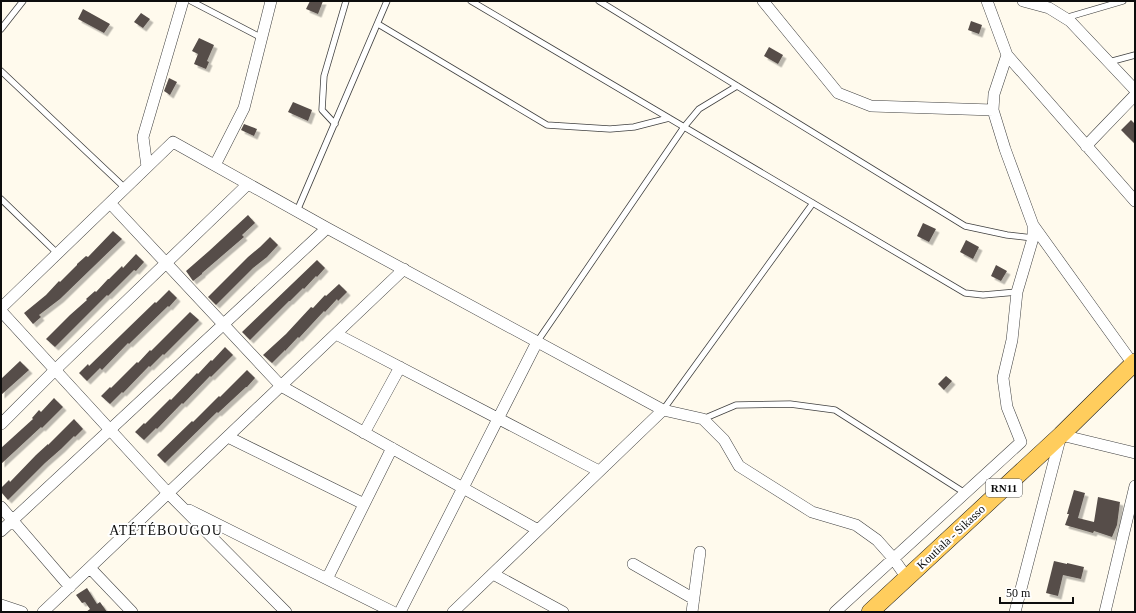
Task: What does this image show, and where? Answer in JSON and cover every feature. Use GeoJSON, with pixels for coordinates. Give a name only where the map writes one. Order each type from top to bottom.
{"type":"FeatureCollection","features":[{"type":"Feature","properties":{"kind":"main road","name":"Koutiala - Sikasso"},"geometry":{"type":"LineString","coordinates":[[870,612],[1061,435],[1134,363]]}},
{"type":"Feature","properties":{"kind":"street"},"geometry":{"type":"LineString","coordinates":[[147,166],[143,138],[183,1]]}},
{"type":"Feature","properties":{"kind":"street"},"geometry":{"type":"LineString","coordinates":[[215,165],[244,108],[271,1]]}},
{"type":"Feature","properties":{"kind":"street"},"geometry":{"type":"LineString","coordinates":[[763,1],[838,93],[871,106],[993,110]]}},
{"type":"Feature","properties":{"kind":"street"},"geometry":{"type":"LineString","coordinates":[[987,1],[1007,55],[1135,201]]}},
{"type":"Feature","properties":{"kind":"street"},"geometry":{"type":"LineString","coordinates":[[1023,1],[1048,8],[1070,21],[1135,90]]}},
{"type":"Feature","properties":{"kind":"street"},"geometry":{"type":"LineString","coordinates":[[1007,55],[994,94],[993,110],[1005,149],[1033,226],[1134,363]]}},
{"type":"Feature","properties":{"kind":"street"},"geometry":{"type":"LineString","coordinates":[[1086,146],[1135,95]]}},
{"type":"Feature","properties":{"kind":"street"},"geometry":{"type":"LineString","coordinates":[[1,308],[172,142],[327,228],[663,410],[703,419],[724,440],[739,466],[812,512],[856,525],[877,540],[893,558],[907,578]]}},
{"type":"Feature","properties":{"kind":"street"},"geometry":{"type":"LineString","coordinates":[[1,424],[248,184]]}},
{"type":"Feature","properties":{"kind":"street"},"geometry":{"type":"LineString","coordinates":[[110,203],[281,386],[538,530]]}},
{"type":"Feature","properties":{"kind":"street"},"geometry":{"type":"LineString","coordinates":[[835,612],[1021,442],[1007,407],[1003,378],[1012,340],[1017,292],[1033,238],[1033,226]]}},
{"type":"Feature","properties":{"kind":"street"},"geometry":{"type":"LineString","coordinates":[[1,531],[327,228]]}},
{"type":"Feature","properties":{"kind":"street"},"geometry":{"type":"LineString","coordinates":[[43,612],[404,269]]}},
{"type":"Feature","properties":{"kind":"street"},"geometry":{"type":"LineString","coordinates":[[1,311],[168,493],[286,612]]}},
{"type":"Feature","properties":{"kind":"street"},"geometry":{"type":"LineString","coordinates":[[336,334],[599,471]]}},
{"type":"Feature","properties":{"kind":"street"},"geometry":{"type":"LineString","coordinates":[[400,612],[537,342]]}},
{"type":"Feature","properties":{"kind":"street"},"geometry":{"type":"LineString","coordinates":[[364,433],[400,367]]}},
{"type":"Feature","properties":{"kind":"street"},"geometry":{"type":"LineString","coordinates":[[453,612],[663,410]]}},
{"type":"Feature","properties":{"kind":"street"},"geometry":{"type":"LineString","coordinates":[[1015,612],[1061,435],[1135,453]]}},
{"type":"Feature","properties":{"kind":"street"},"geometry":{"type":"LineString","coordinates":[[228,437],[364,504]]}},
{"type":"Feature","properties":{"kind":"street"},"geometry":{"type":"LineString","coordinates":[[327,579],[392,448]]}},
{"type":"Feature","properties":{"kind":"street"},"geometry":{"type":"LineString","coordinates":[[1105,612],[1135,486]]}},
{"type":"Feature","properties":{"kind":"street"},"geometry":{"type":"LineString","coordinates":[[181,506],[392,612]]}},
{"type":"Feature","properties":{"kind":"street"},"geometry":{"type":"LineString","coordinates":[[1,507],[70,587]]}},
{"type":"Feature","properties":{"kind":"street"},"geometry":{"type":"LineString","coordinates":[[692,612],[700,552]]}},
{"type":"Feature","properties":{"kind":"street"},"geometry":{"type":"LineString","coordinates":[[633,564],[694,598]]}},
{"type":"Feature","properties":{"kind":"street"},"geometry":{"type":"LineString","coordinates":[[90,568],[132,612]]}},
{"type":"Feature","properties":{"kind":"street"},"geometry":{"type":"LineString","coordinates":[[493,574],[563,612]]}},
{"type":"Feature","properties":{"kind":"street"},"geometry":{"type":"LineString","coordinates":[[1,605],[22,612]]}},
{"type":"Feature","properties":{"kind":"lane"},"geometry":{"type":"LineString","coordinates":[[1,29],[22,1]]}},
{"type":"Feature","properties":{"kind":"lane"},"geometry":{"type":"LineString","coordinates":[[191,1],[262,38]]}},
{"type":"Feature","properties":{"kind":"lane"},"geometry":{"type":"LineString","coordinates":[[335,124],[322,110],[324,76],[346,1]]}},
{"type":"Feature","properties":{"kind":"lane"},"geometry":{"type":"LineString","coordinates":[[297,211],[388,1]]}},
{"type":"Feature","properties":{"kind":"lane"},"geometry":{"type":"LineString","coordinates":[[471,1],[965,293],[983,295],[1017,292]]}},
{"type":"Feature","properties":{"kind":"lane"},"geometry":{"type":"LineString","coordinates":[[599,1],[965,226],[1007,235],[1033,238]]}},
{"type":"Feature","properties":{"kind":"lane"},"geometry":{"type":"LineString","coordinates":[[1065,18],[1123,1]]}},
{"type":"Feature","properties":{"kind":"lane"},"geometry":{"type":"LineString","coordinates":[[378,24],[547,125],[610,129],[634,127],[669,118]]}},
{"type":"Feature","properties":{"kind":"lane"},"geometry":{"type":"LineString","coordinates":[[1108,62],[1135,55]]}},
{"type":"Feature","properties":{"kind":"lane"},"geometry":{"type":"LineString","coordinates":[[1,71],[124,188]]}},
{"type":"Feature","properties":{"kind":"lane"},"geometry":{"type":"LineString","coordinates":[[537,342],[684,127],[699,109],[737,86]]}},
{"type":"Feature","properties":{"kind":"lane"},"geometry":{"type":"LineString","coordinates":[[1,199],[57,254]]}},
{"type":"Feature","properties":{"kind":"lane"},"geometry":{"type":"LineString","coordinates":[[663,410],[813,203]]}},
{"type":"Feature","properties":{"kind":"lane"},"geometry":{"type":"LineString","coordinates":[[703,419],[736,405],[790,404],[835,410],[966,493]]}},
{"type":"Feature","properties":{"kind":"building"},"geometry":{"type":"Polygon","coordinates":[[[310,1],[323,1],[318,14],[306,9],[310,1]]]}},
{"type":"Feature","properties":{"kind":"building"},"geometry":{"type":"Polygon","coordinates":[[[83,9],[110,24],[104,33],[78,19],[83,9]]]}},
{"type":"Feature","properties":{"kind":"building"},"geometry":{"type":"Polygon","coordinates":[[[141,13],[150,19],[143,28],[134,22],[141,13]]]}},
{"type":"Feature","properties":{"kind":"building"},"geometry":{"type":"Polygon","coordinates":[[[971,21],[982,25],[979,34],[968,30],[971,21]]]}},
{"type":"Feature","properties":{"kind":"building"},"geometry":{"type":"Polygon","coordinates":[[[199,38],[214,45],[207,61],[209,62],[206,69],[194,64],[198,54],[192,51],[199,38]]]}},
{"type":"Feature","properties":{"kind":"building"},"geometry":{"type":"Polygon","coordinates":[[[769,47],[783,55],[778,64],[764,56],[769,47]]]}},
{"type":"Feature","properties":{"kind":"building"},"geometry":{"type":"Polygon","coordinates":[[[169,78],[177,82],[170,95],[164,91],[169,78]]]}},
{"type":"Feature","properties":{"kind":"building"},"geometry":{"type":"Polygon","coordinates":[[[293,102],[312,110],[308,121],[288,112],[293,102]]]}},
{"type":"Feature","properties":{"kind":"building"},"geometry":{"type":"Polygon","coordinates":[[[1131,120],[1135,124],[1135,144],[1121,130],[1131,120]]]}},
{"type":"Feature","properties":{"kind":"building"},"geometry":{"type":"Polygon","coordinates":[[[244,124],[257,129],[254,136],[241,130],[244,124]]]}},
{"type":"Feature","properties":{"kind":"building"},"geometry":{"type":"Polygon","coordinates":[[[248,215],[255,223],[242,235],[244,237],[193,281],[186,271],[248,215]]]}},
{"type":"Feature","properties":{"kind":"building"},"geometry":{"type":"Polygon","coordinates":[[[923,223],[936,229],[929,242],[917,236],[923,223]]]}},
{"type":"Feature","properties":{"kind":"building"},"geometry":{"type":"Polygon","coordinates":[[[113,231],[122,239],[60,299],[39,315],[41,317],[33,324],[24,313],[46,295],[86,256],[88,257],[113,231]]]}},
{"type":"Feature","properties":{"kind":"building"},"geometry":{"type":"Polygon","coordinates":[[[270,237],[278,245],[216,305],[208,297],[270,237]]]}},
{"type":"Feature","properties":{"kind":"building"},"geometry":{"type":"Polygon","coordinates":[[[966,240],[979,247],[973,259],[960,252],[966,240]]]}},
{"type":"Feature","properties":{"kind":"building"},"geometry":{"type":"Polygon","coordinates":[[[136,254],[144,262],[136,271],[134,270],[108,296],[107,295],[55,347],[46,339],[87,300],[86,299],[95,291],[96,292],[122,266],[123,268],[136,254]]]}},
{"type":"Feature","properties":{"kind":"building"},"geometry":{"type":"Polygon","coordinates":[[[317,260],[325,268],[250,340],[242,332],[317,260]]]}},
{"type":"Feature","properties":{"kind":"building"},"geometry":{"type":"Polygon","coordinates":[[[996,265],[1007,271],[1001,281],[991,276],[996,265]]]}},
{"type":"Feature","properties":{"kind":"building"},"geometry":{"type":"Polygon","coordinates":[[[339,284],[347,292],[338,301],[337,299],[325,312],[324,311],[299,338],[298,337],[272,363],[263,355],[286,334],[311,307],[313,308],[325,295],[326,296],[339,284]]]}},
{"type":"Feature","properties":{"kind":"building"},"geometry":{"type":"Polygon","coordinates":[[[169,290],[177,298],[169,307],[168,306],[129,344],[128,343],[102,370],[100,368],[87,381],[79,373],[88,364],[89,366],[169,290]]]}},
{"type":"Feature","properties":{"kind":"building"},"geometry":{"type":"Polygon","coordinates":[[[190,312],[199,320],[164,355],[163,354],[150,367],[149,366],[110,404],[101,396],[137,362],[138,363],[150,350],[151,351],[190,312]]]}},
{"type":"Feature","properties":{"kind":"building"},"geometry":{"type":"Polygon","coordinates":[[[225,347],[233,355],[157,429],[156,428],[144,440],[135,432],[170,399],[171,400],[225,347]]]}},
{"type":"Feature","properties":{"kind":"building"},"geometry":{"type":"Polygon","coordinates":[[[20,361],[29,370],[1,395],[1,379],[20,361]]]}},
{"type":"Feature","properties":{"kind":"building"},"geometry":{"type":"Polygon","coordinates":[[[247,370],[255,378],[218,413],[217,412],[165,463],[157,455],[247,370]]]}},
{"type":"Feature","properties":{"kind":"building"},"geometry":{"type":"Polygon","coordinates":[[[946,376],[952,381],[944,390],[938,384],[946,376]]]}},
{"type":"Feature","properties":{"kind":"building"},"geometry":{"type":"Polygon","coordinates":[[[54,398],[63,407],[42,428],[41,427],[1,464],[1,448],[33,419],[32,418],[39,410],[41,412],[54,398]]]}},
{"type":"Feature","properties":{"kind":"building"},"geometry":{"type":"Polygon","coordinates":[[[74,419],[83,429],[45,463],[8,500],[1,492],[1,488],[9,480],[10,482],[74,419]]]}},
{"type":"Feature","properties":{"kind":"building"},"geometry":{"type":"Polygon","coordinates":[[[1074,490],[1085,493],[1078,518],[1094,522],[1098,497],[1120,502],[1117,525],[1112,537],[1094,531],[1093,533],[1065,525],[1074,490]]]}},
{"type":"Feature","properties":{"kind":"building"},"geometry":{"type":"Polygon","coordinates":[[[1054,561],[1084,567],[1081,579],[1063,575],[1058,596],[1046,593],[1054,561]]]}},
{"type":"Feature","properties":{"kind":"building"},"geometry":{"type":"Polygon","coordinates":[[[87,588],[97,604],[100,602],[107,612],[86,612],[90,609],[85,602],[82,603],[76,595],[87,588]]]}},
{"type":"Feature","properties":{"kind":"district","name":"ATÉTÉBOUGOU"},"geometry":{"type":"Point","coordinates":[166,530]}}]}
